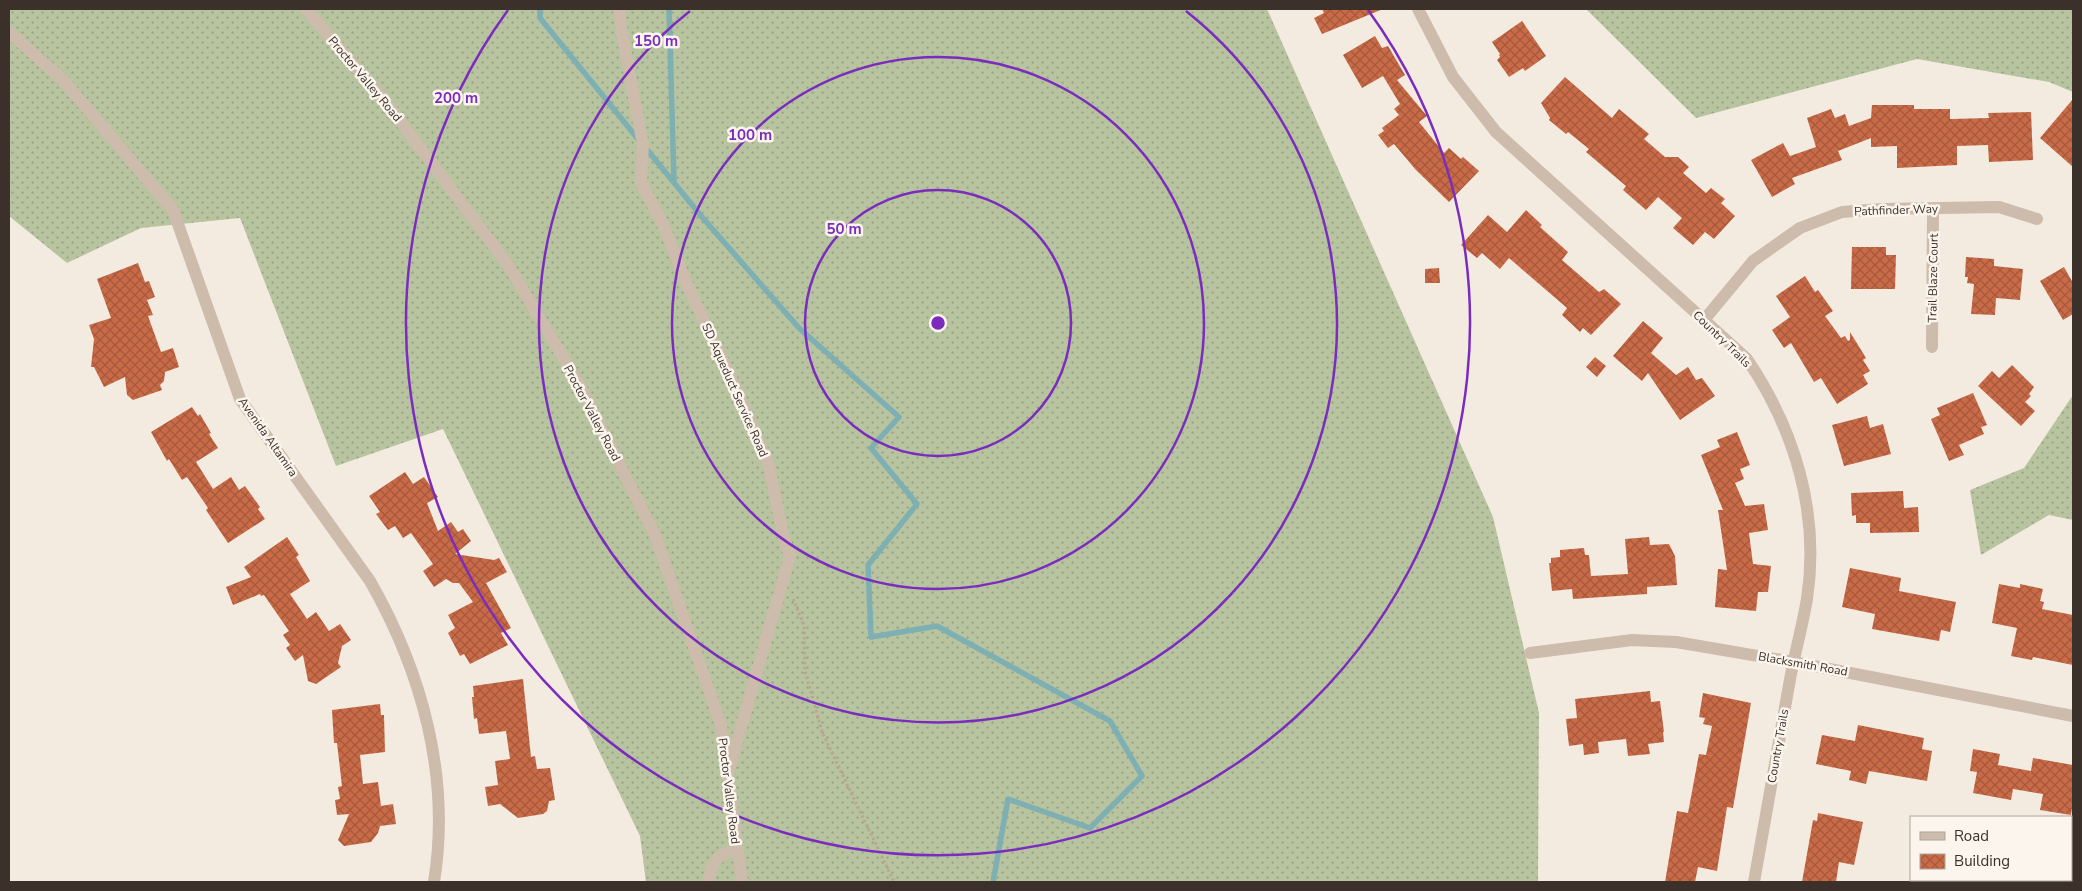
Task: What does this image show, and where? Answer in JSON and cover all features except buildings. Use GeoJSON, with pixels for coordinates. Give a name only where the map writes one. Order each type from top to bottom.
{"type":"FeatureCollection","features":[{"type":"Feature","properties":{"kind":"street","name":"Proctor Valley Road"},"geometry":{"type":"LineString","coordinates":[[306,9],[392,110],[508,264],[579,384],[655,535],[721,725],[742,882]]}},
{"type":"Feature","properties":{"kind":"street","name":"SD Aqueduct Service Road"},"geometry":{"type":"LineString","coordinates":[[620,9],[622,33],[643,145],[641,183],[662,222],[685,280],[737,391],[769,466],[784,538],[790,556],[727,776]]}},
{"type":"Feature","properties":{"kind":"street","name":"Country Trails"},"geometry":{"type":"LineString","coordinates":[[1418,9],[1453,77],[1496,132],[1747,360],[1784,424],[1799,468],[1808,514],[1810,571],[1807,599],[1793,662],[1754,882]]}},
{"type":"Feature","properties":{"kind":"street","name":"Avenida Altamira"},"geometry":{"type":"LineString","coordinates":[[9,32],[63,80],[174,210],[240,399],[370,581],[388,612],[416,678],[432,748],[438,819],[434,882]]}},
{"type":"Feature","properties":{"kind":"street","name":"Pathfinder Way"},"geometry":{"type":"LineString","coordinates":[[1704,320],[1753,261],[1800,228],[1842,212],[1882,209],[1999,207],[2037,218]]}},
{"type":"Feature","properties":{"kind":"street","name":"Trail Blaze Court"},"geometry":{"type":"LineString","coordinates":[[1932,347],[1933,209]]}},
{"type":"Feature","properties":{"kind":"street","name":"Blacksmith Road"},"geometry":{"type":"LineString","coordinates":[[1530,654],[1632,640],[1676,642],[1793,662],[2073,716]]}},
{"type":"Feature","properties":{"kind":"street"},"geometry":{"type":"LineString","coordinates":[[709,882],[714,863],[724,853],[737,849]]}},
{"type":"Feature","properties":{"kind":"path"},"geometry":{"type":"LineString","coordinates":[[785,574],[804,625],[805,671],[822,732],[894,882]]}},
{"type":"Feature","properties":{"kind":"green space"},"geometry":{"type":"Polygon","coordinates":[[[9,9],[1267,9],[1493,517],[1539,713],[1538,882],[646,882],[640,836],[443,429],[336,466],[240,218],[141,228],[67,263],[9,216],[9,9]]]}},
{"type":"Feature","properties":{"kind":"green space"},"geometry":{"type":"Polygon","coordinates":[[[1586,9],[2073,9],[2073,92],[2049,82],[1917,59],[1696,118],[1586,9]]]}},
{"type":"Feature","properties":{"kind":"green space"},"geometry":{"type":"Polygon","coordinates":[[[2073,395],[2073,520],[2049,515],[1981,555],[1970,490],[2024,468],[2073,395]]]}},
{"type":"Feature","properties":{"kind":"green space"},"geometry":{"type":"Polygon","coordinates":[[[1986,881],[1987,882],[1912,882],[1986,881]]]}},
{"type":"Feature","properties":{"kind":"waterway"},"geometry":{"type":"LineString","coordinates":[[540,9],[540,18],[638,139]]}},
{"type":"Feature","properties":{"kind":"waterway"},"geometry":{"type":"LineString","coordinates":[[669,9],[674,182]]}},
{"type":"Feature","properties":{"kind":"waterway"},"geometry":{"type":"LineString","coordinates":[[644,146],[702,217],[799,328],[899,417],[871,448],[917,504],[868,565],[871,637],[937,626],[1110,721],[1142,776],[1090,828],[1008,799],[993,882]]}}]}
